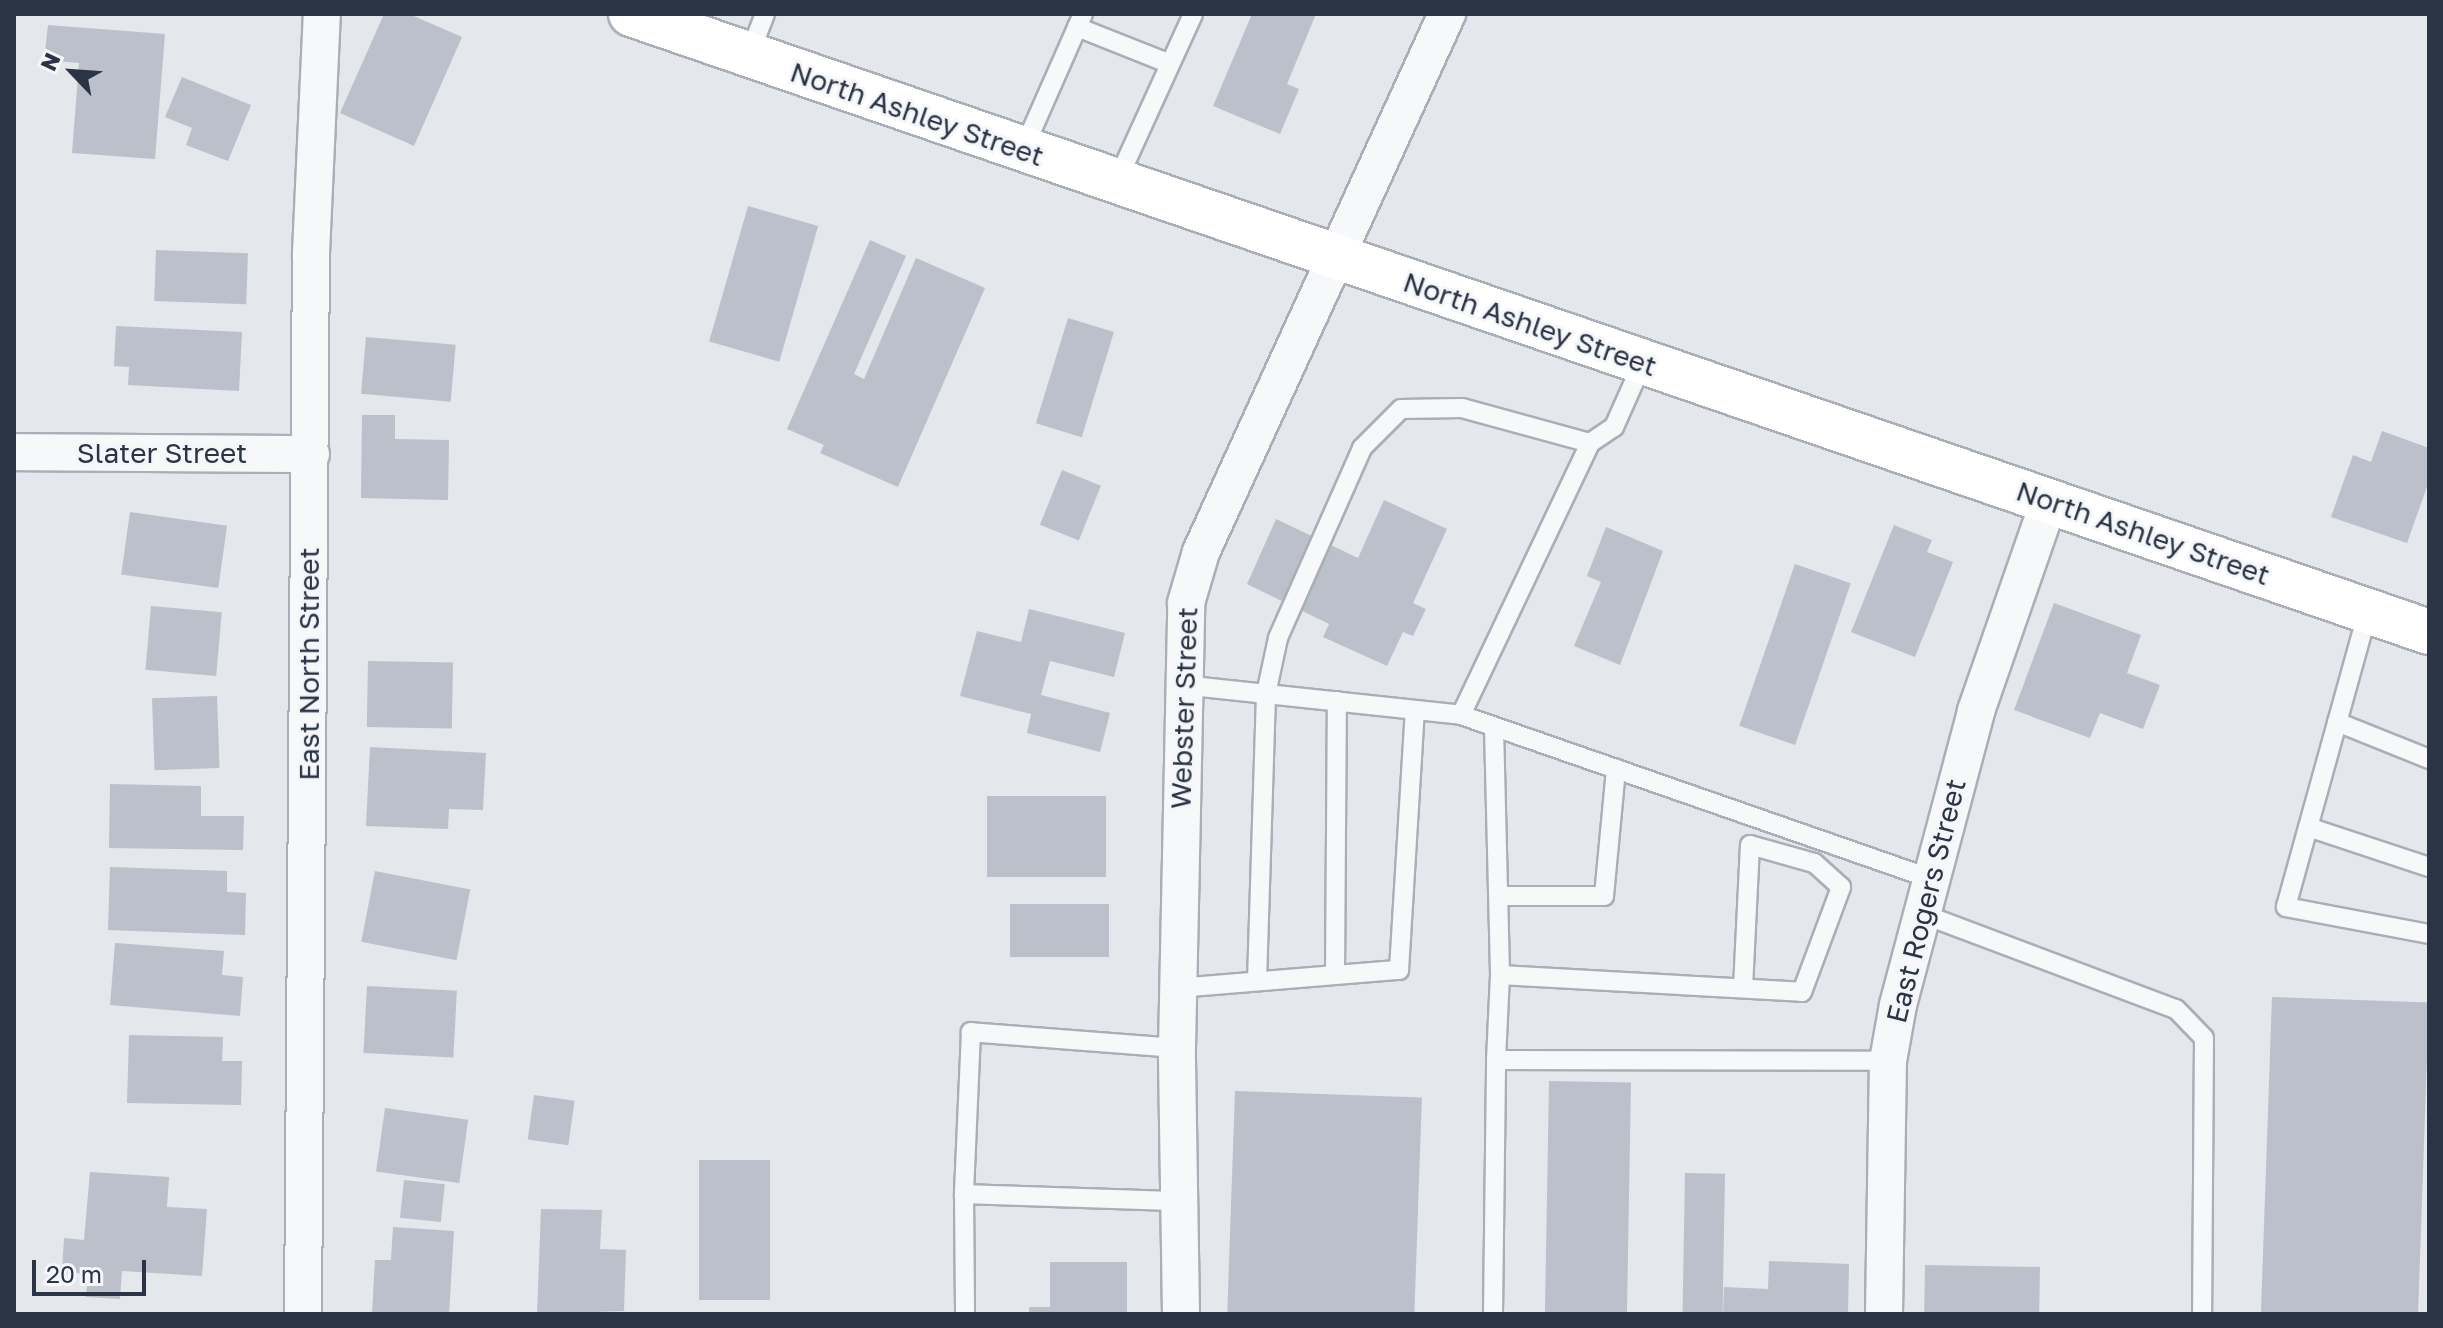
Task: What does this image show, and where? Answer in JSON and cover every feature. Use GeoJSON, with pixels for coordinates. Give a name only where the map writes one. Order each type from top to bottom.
{"type":"FeatureCollection","features":[{"type":"Feature","properties":{"kind":"main road","name":"North Ashley Street"},"geometry":{"type":"LineString","coordinates":[[631,14],[2429,632]]}},
{"type":"Feature","properties":{"kind":"street","name":"East North Street"},"geometry":{"type":"LineString","coordinates":[[303,1314],[311,454],[322,14]]}},
{"type":"Feature","properties":{"kind":"street","name":"Webster Street"},"geometry":{"type":"LineString","coordinates":[[1181,1314],[1177,1048],[1186,603],[1201,552],[1447,14]]}},
{"type":"Feature","properties":{"kind":"street","name":"Slater Street"},"geometry":{"type":"LineString","coordinates":[[14,452],[311,454]]}},
{"type":"Feature","properties":{"kind":"street","name":"East Rogers Street"},"geometry":{"type":"LineString","coordinates":[[1884,1314],[1888,1061],[1928,878],[1976,711],[2049,501]]}},
{"type":"Feature","properties":{"kind":"lane"},"geometry":{"type":"LineString","coordinates":[[749,55],[765,14]]}},
{"type":"Feature","properties":{"kind":"lane"},"geometry":{"type":"LineString","coordinates":[[1116,183],[1193,14]]}},
{"type":"Feature","properties":{"kind":"lane"},"geometry":{"type":"LineString","coordinates":[[1023,150],[1080,21],[1170,64]]}},
{"type":"Feature","properties":{"kind":"lane"},"geometry":{"type":"LineString","coordinates":[[1461,715],[1590,443],[1614,427],[1643,362]]}},
{"type":"Feature","properties":{"kind":"lane"},"geometry":{"type":"LineString","coordinates":[[1257,981],[1266,694],[1278,638],[1362,448],[1401,409],[1462,408],[1590,443]]}},
{"type":"Feature","properties":{"kind":"lane"},"geometry":{"type":"LineString","coordinates":[[2368,611],[2286,907],[2429,934]]}},
{"type":"Feature","properties":{"kind":"lane"},"geometry":{"type":"LineString","coordinates":[[1182,685],[1461,715],[1928,878]]}},
{"type":"Feature","properties":{"kind":"lane"},"geometry":{"type":"LineString","coordinates":[[1335,975],[1337,701]]}},
{"type":"Feature","properties":{"kind":"lane"},"geometry":{"type":"LineString","coordinates":[[1178,988],[1399,970],[1415,710]]}},
{"type":"Feature","properties":{"kind":"lane"},"geometry":{"type":"LineString","coordinates":[[2337,722],[2429,759]]}},
{"type":"Feature","properties":{"kind":"lane"},"geometry":{"type":"LineString","coordinates":[[1493,1314],[1500,975],[1494,727]]}},
{"type":"Feature","properties":{"kind":"lane"},"geometry":{"type":"LineString","coordinates":[[1499,896],[1604,896],[1616,769]]}},
{"type":"Feature","properties":{"kind":"lane"},"geometry":{"type":"LineString","coordinates":[[2308,827],[2429,867]]}},
{"type":"Feature","properties":{"kind":"lane"},"geometry":{"type":"LineString","coordinates":[[1500,975],[1802,992],[1841,887],[1814,863],[1750,845],[1743,988]]}},
{"type":"Feature","properties":{"kind":"lane"},"geometry":{"type":"LineString","coordinates":[[1920,913],[2176,1009],[2204,1038],[2202,1314]]}},
{"type":"Feature","properties":{"kind":"lane"},"geometry":{"type":"LineString","coordinates":[[965,1314],[964,1194],[971,1032],[1177,1048]]}},
{"type":"Feature","properties":{"kind":"lane"},"geometry":{"type":"LineString","coordinates":[[1496,1060],[1888,1061]]}},
{"type":"Feature","properties":{"kind":"lane"},"geometry":{"type":"LineString","coordinates":[[964,1194],[1179,1201]]}},
{"type":"Feature","properties":{"kind":"building"},"geometry":{"type":"Polygon","coordinates":[[[384,14],[409,14],[462,37],[414,146],[340,113],[384,14]]]}},
{"type":"Feature","properties":{"kind":"building"},"geometry":{"type":"Polygon","coordinates":[[[1252,14],[1316,14],[1287,84],[1299,89],[1280,134],[1213,106],[1252,14]]]}},
{"type":"Feature","properties":{"kind":"building"},"geometry":{"type":"Polygon","coordinates":[[[48,25],[165,34],[155,159],[72,153],[79,63],[44,60],[48,25]]]}},
{"type":"Feature","properties":{"kind":"building"},"geometry":{"type":"Polygon","coordinates":[[[182,77],[251,105],[228,161],[186,145],[192,128],[165,117],[182,77]]]}},
{"type":"Feature","properties":{"kind":"building"},"geometry":{"type":"Polygon","coordinates":[[[748,206],[818,226],[779,362],[709,342],[748,206]]]}},
{"type":"Feature","properties":{"kind":"building"},"geometry":{"type":"Polygon","coordinates":[[[870,240],[906,256],[854,374],[864,379],[916,258],[985,288],[898,487],[820,453],[824,445],[787,429],[870,240]]]}},
{"type":"Feature","properties":{"kind":"building"},"geometry":{"type":"Polygon","coordinates":[[[156,250],[248,253],[246,304],[154,301],[156,250]]]}},
{"type":"Feature","properties":{"kind":"building"},"geometry":{"type":"Polygon","coordinates":[[[1068,318],[1114,332],[1082,437],[1036,423],[1068,318]]]}},
{"type":"Feature","properties":{"kind":"building"},"geometry":{"type":"Polygon","coordinates":[[[116,326],[242,332],[239,391],[128,385],[129,367],[114,366],[116,326]]]}},
{"type":"Feature","properties":{"kind":"building"},"geometry":{"type":"Polygon","coordinates":[[[366,337],[456,345],[451,402],[361,394],[366,337]]]}},
{"type":"Feature","properties":{"kind":"building"},"geometry":{"type":"Polygon","coordinates":[[[362,415],[395,415],[395,439],[449,440],[448,500],[361,498],[362,415]]]}},
{"type":"Feature","properties":{"kind":"building"},"geometry":{"type":"Polygon","coordinates":[[[2382,431],[2429,448],[2429,481],[2407,543],[2331,517],[2353,455],[2371,462],[2382,431]]]}},
{"type":"Feature","properties":{"kind":"building"},"geometry":{"type":"Polygon","coordinates":[[[1062,470],[1101,486],[1079,540],[1040,525],[1062,470]]]}},
{"type":"Feature","properties":{"kind":"building"},"geometry":{"type":"Polygon","coordinates":[[[1384,500],[1447,529],[1413,603],[1426,609],[1413,636],[1403,632],[1387,666],[1323,637],[1329,624],[1247,584],[1276,519],[1358,558],[1384,500]]]}},
{"type":"Feature","properties":{"kind":"building"},"geometry":{"type":"Polygon","coordinates":[[[130,512],[227,526],[218,588],[121,574],[130,512]]]}},
{"type":"Feature","properties":{"kind":"building"},"geometry":{"type":"Polygon","coordinates":[[[1894,525],[1932,540],[1927,552],[1953,562],[1915,657],[1851,632],[1894,525]]]}},
{"type":"Feature","properties":{"kind":"building"},"geometry":{"type":"Polygon","coordinates":[[[1606,527],[1663,551],[1620,665],[1574,646],[1601,582],[1587,576],[1606,527]]]}},
{"type":"Feature","properties":{"kind":"building"},"geometry":{"type":"Polygon","coordinates":[[[1795,564],[1851,583],[1795,745],[1739,726],[1795,564]]]}},
{"type":"Feature","properties":{"kind":"building"},"geometry":{"type":"Polygon","coordinates":[[[2054,603],[2141,635],[2127,673],[2160,685],[2143,729],[2100,713],[2090,738],[2014,710],[2054,603]]]}},
{"type":"Feature","properties":{"kind":"building"},"geometry":{"type":"Polygon","coordinates":[[[151,606],[222,612],[216,676],[145,670],[151,606]]]}},
{"type":"Feature","properties":{"kind":"building"},"geometry":{"type":"Polygon","coordinates":[[[1029,609],[1125,633],[1114,677],[1050,661],[1041,695],[1110,713],[1100,752],[1027,733],[1031,714],[960,696],[977,631],[1021,642],[1029,609]]]}},
{"type":"Feature","properties":{"kind":"building"},"geometry":{"type":"Polygon","coordinates":[[[368,661],[453,662],[452,728],[367,727],[368,661]]]}},
{"type":"Feature","properties":{"kind":"building"},"geometry":{"type":"Polygon","coordinates":[[[217,696],[220,768],[155,770],[152,698],[217,696]]]}},
{"type":"Feature","properties":{"kind":"building"},"geometry":{"type":"Polygon","coordinates":[[[370,747],[486,753],[483,810],[449,809],[448,829],[366,826],[370,747]]]}},
{"type":"Feature","properties":{"kind":"building"},"geometry":{"type":"Polygon","coordinates":[[[110,784],[201,786],[201,816],[244,816],[243,850],[109,848],[110,784]]]}},
{"type":"Feature","properties":{"kind":"building"},"geometry":{"type":"Polygon","coordinates":[[[987,796],[1106,796],[1106,877],[987,877],[987,796]]]}},
{"type":"Feature","properties":{"kind":"building"},"geometry":{"type":"Polygon","coordinates":[[[110,867],[227,871],[227,892],[246,893],[245,935],[108,930],[110,867]]]}},
{"type":"Feature","properties":{"kind":"building"},"geometry":{"type":"Polygon","coordinates":[[[375,871],[470,890],[456,960],[361,942],[375,871]]]}},
{"type":"Feature","properties":{"kind":"building"},"geometry":{"type":"Polygon","coordinates":[[[1010,904],[1109,904],[1109,957],[1010,957],[1010,904]]]}},
{"type":"Feature","properties":{"kind":"building"},"geometry":{"type":"Polygon","coordinates":[[[115,943],[224,951],[222,975],[243,977],[240,1016],[110,1005],[115,943]]]}},
{"type":"Feature","properties":{"kind":"building"},"geometry":{"type":"Polygon","coordinates":[[[367,986],[457,991],[453,1058],[363,1053],[367,986]]]}},
{"type":"Feature","properties":{"kind":"building"},"geometry":{"type":"Polygon","coordinates":[[[2272,997],[2429,1002],[2418,1314],[2261,1314],[2272,997]]]}},
{"type":"Feature","properties":{"kind":"building"},"geometry":{"type":"Polygon","coordinates":[[[129,1035],[223,1037],[222,1061],[242,1061],[241,1105],[127,1103],[129,1035]]]}},
{"type":"Feature","properties":{"kind":"building"},"geometry":{"type":"Polygon","coordinates":[[[1549,1081],[1631,1082],[1627,1314],[1545,1314],[1549,1081]]]}},
{"type":"Feature","properties":{"kind":"building"},"geometry":{"type":"Polygon","coordinates":[[[1235,1091],[1422,1098],[1414,1314],[1227,1314],[1235,1091]]]}},
{"type":"Feature","properties":{"kind":"building"},"geometry":{"type":"Polygon","coordinates":[[[534,1095],[575,1101],[568,1145],[528,1140],[534,1095]]]}},
{"type":"Feature","properties":{"kind":"building"},"geometry":{"type":"Polygon","coordinates":[[[385,1108],[468,1120],[459,1183],[376,1171],[385,1108]]]}},
{"type":"Feature","properties":{"kind":"building"},"geometry":{"type":"Polygon","coordinates":[[[699,1160],[770,1160],[770,1300],[699,1300],[699,1160]]]}},
{"type":"Feature","properties":{"kind":"building"},"geometry":{"type":"Polygon","coordinates":[[[90,1172],[169,1177],[167,1207],[207,1209],[202,1276],[122,1271],[120,1299],[86,1297],[88,1274],[62,1272],[64,1238],[84,1240],[90,1172]]]}},
{"type":"Feature","properties":{"kind":"building"},"geometry":{"type":"Polygon","coordinates":[[[1685,1173],[1725,1174],[1723,1314],[1683,1314],[1685,1173]]]}},
{"type":"Feature","properties":{"kind":"building"},"geometry":{"type":"Polygon","coordinates":[[[404,1180],[445,1184],[441,1222],[400,1218],[404,1180]]]}},
{"type":"Feature","properties":{"kind":"building"},"geometry":{"type":"Polygon","coordinates":[[[541,1209],[602,1210],[600,1249],[626,1250],[624,1311],[537,1314],[541,1209]]]}},
{"type":"Feature","properties":{"kind":"building"},"geometry":{"type":"Polygon","coordinates":[[[393,1227],[454,1231],[449,1314],[372,1314],[375,1260],[391,1260],[393,1227]]]}},
{"type":"Feature","properties":{"kind":"building"},"geometry":{"type":"Polygon","coordinates":[[[1769,1261],[1849,1264],[1848,1314],[1723,1314],[1724,1287],[1768,1289],[1769,1261]]]}},
{"type":"Feature","properties":{"kind":"building"},"geometry":{"type":"Polygon","coordinates":[[[1050,1262],[1127,1262],[1127,1314],[1029,1314],[1029,1307],[1050,1307],[1050,1262]]]}},
{"type":"Feature","properties":{"kind":"building"},"geometry":{"type":"Polygon","coordinates":[[[1925,1265],[2040,1267],[2039,1314],[1924,1314],[1925,1265]]]}}]}
